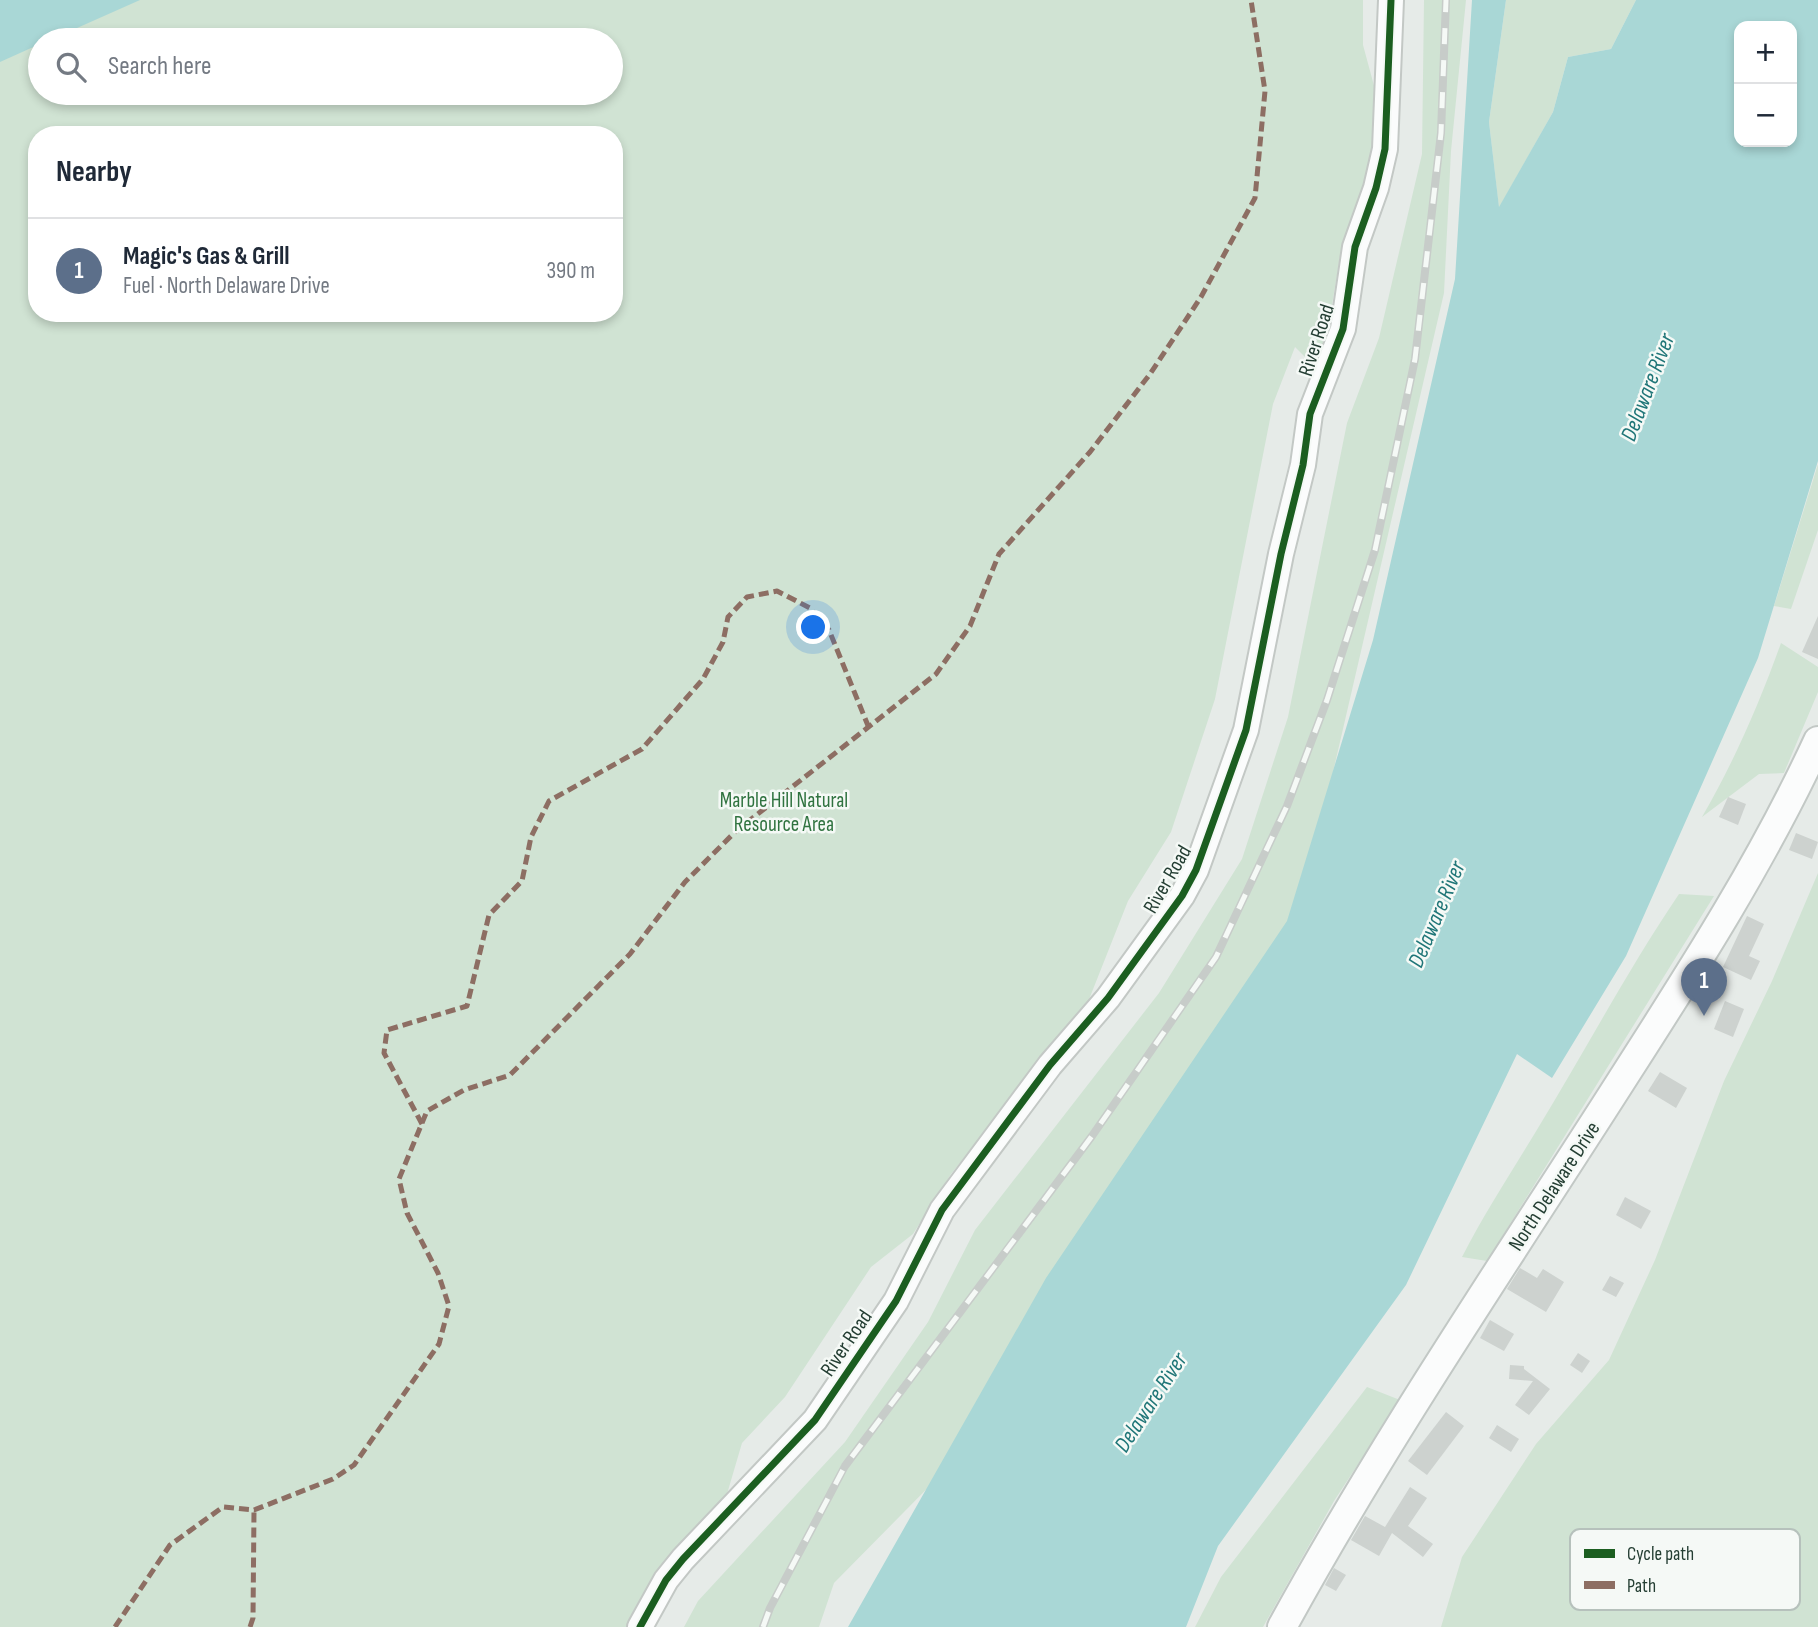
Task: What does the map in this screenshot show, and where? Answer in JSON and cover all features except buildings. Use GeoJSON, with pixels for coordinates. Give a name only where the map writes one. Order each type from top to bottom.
{"type":"FeatureCollection","features":[{"type":"Feature","properties":{"kind":"main road","name":"North Delaware Drive"},"geometry":{"type":"LineString","coordinates":[[1282,1627],[1336,1528],[1686,980],[1782,820],[1818,741]]}},
{"type":"Feature","properties":{"kind":"street","name":"River Road"},"geometry":{"type":"LineString","coordinates":[[640,1627],[666,1580],[683,1559],[793,1446],[821,1410],[896,1301],[942,1210],[1050,1065],[1108,998],[1182,896],[1196,870],[1249,719],[1281,554],[1303,465],[1310,414],[1343,329],[1354,247],[1376,188],[1385,149],[1391,0]]}},
{"type":"Feature","properties":{"kind":"green space","name":"Marble Hill Natural Resource Area"},"geometry":{"type":"Polygon","coordinates":[[[0,0],[1363,0],[1363,45],[1376,93],[1374,139],[1362,189],[1342,245],[1327,335],[1314,366],[1295,347],[1273,404],[1215,699],[1171,832],[1128,901],[1086,1007],[951,1174],[913,1234],[871,1267],[785,1397],[742,1443],[727,1494],[668,1557],[626,1627],[0,1627],[0,0]]]}},
{"type":"Feature","properties":{"kind":"green space"},"geometry":{"type":"Polygon","coordinates":[[[1424,0],[1466,0],[1451,151],[1444,293],[1311,867],[1250,1011],[974,1441],[834,1583],[819,1627],[684,1627],[698,1601],[845,1442],[928,1322],[975,1230],[1159,993],[1242,859],[1288,717],[1347,423],[1379,338],[1422,154],[1424,0]]]}},
{"type":"Feature","properties":{"kind":"green space"},"geometry":{"type":"Polygon","coordinates":[[[1506,0],[1636,0],[1611,49],[1568,57],[1553,112],[1499,208],[1489,122],[1506,0]]]}},
{"type":"Feature","properties":{"kind":"green space"},"geometry":{"type":"Polygon","coordinates":[[[1818,464],[1818,530],[1791,609],[1774,606],[1818,464]]]}},
{"type":"Feature","properties":{"kind":"green space"},"geometry":{"type":"Polygon","coordinates":[[[1781,643],[1818,667],[1818,692],[1784,773],[1759,774],[1702,817],[1746,732],[1781,643]]]}},
{"type":"Feature","properties":{"kind":"green space"},"geometry":{"type":"Polygon","coordinates":[[[1818,873],[1818,1627],[1441,1627],[1462,1557],[1536,1444],[1609,1360],[1655,1260],[1724,1081],[1772,981],[1818,873]]]}},
{"type":"Feature","properties":{"kind":"green space"},"geometry":{"type":"Polygon","coordinates":[[[1679,894],[1714,896],[1487,1261],[1462,1257],[1624,982],[1679,894]]]}},
{"type":"Feature","properties":{"kind":"green space"},"geometry":{"type":"Polygon","coordinates":[[[1367,1387],[1400,1400],[1334,1501],[1263,1627],[1195,1627],[1221,1577],[1367,1387]]]}},
{"type":"Feature","properties":{"kind":"water"},"geometry":{"type":"Polygon","coordinates":[[[0,0],[140,0],[77,28],[28,28],[28,49],[0,62],[0,0]]]}},
{"type":"Feature","properties":{"kind":"water","name":"Delaware River"},"geometry":{"type":"Polygon","coordinates":[[[1472,0],[1506,0],[1489,122],[1499,207],[1553,112],[1568,57],[1611,49],[1636,0],[1818,0],[1818,461],[1758,658],[1626,956],[1552,1078],[1517,1054],[1406,1285],[1218,1546],[1186,1627],[848,1627],[1046,1278],[1287,921],[1373,640],[1455,279],[1472,0]]]}},
{"type":"Feature","properties":{"kind":"railway"},"geometry":{"type":"LineString","coordinates":[[763,1627],[770,1608],[845,1466],[1092,1136],[1216,957],[1287,806],[1327,700],[1375,550],[1415,359],[1441,133],[1446,0]]}},
{"type":"Feature","properties":{"kind":"marked path"},"geometry":{"type":"LineString","coordinates":[[115,1627],[170,1545],[223,1507],[254,1510],[333,1479],[354,1465],[439,1344],[449,1306],[438,1273],[407,1213],[399,1179],[427,1111],[464,1090],[510,1075],[630,954],[685,882],[736,831],[936,674],[970,626],[999,554],[1090,452],[1150,374],[1201,297],[1255,198],[1265,91],[1251,0]]}},
{"type":"Feature","properties":{"kind":"marked path"},"geometry":{"type":"LineString","coordinates":[[422,1124],[384,1053],[387,1030],[467,1006],[489,915],[522,881],[531,837],[549,801],[642,749],[703,679],[723,642],[728,617],[747,597],[777,591],[810,608],[829,630],[869,728]]}},
{"type":"Feature","properties":{"kind":"marked path"},"geometry":{"type":"LineString","coordinates":[[250,1627],[253,1618],[254,1510]]}},
{"type":"Feature","properties":{"kind":"cycle path"},"geometry":{"type":"LineString","coordinates":[[640,1627],[666,1580],[683,1559],[815,1420],[896,1301],[942,1210],[1050,1065],[1108,998],[1182,896],[1196,870],[1246,730],[1281,554],[1303,465],[1310,414],[1343,329],[1355,247],[1376,188],[1385,149],[1391,0]]}},
{"type":"Feature","properties":{"kind":"place","name":"Magic's Gas & Grill"},"geometry":{"type":"Point","coordinates":[1704,1016]}}]}
